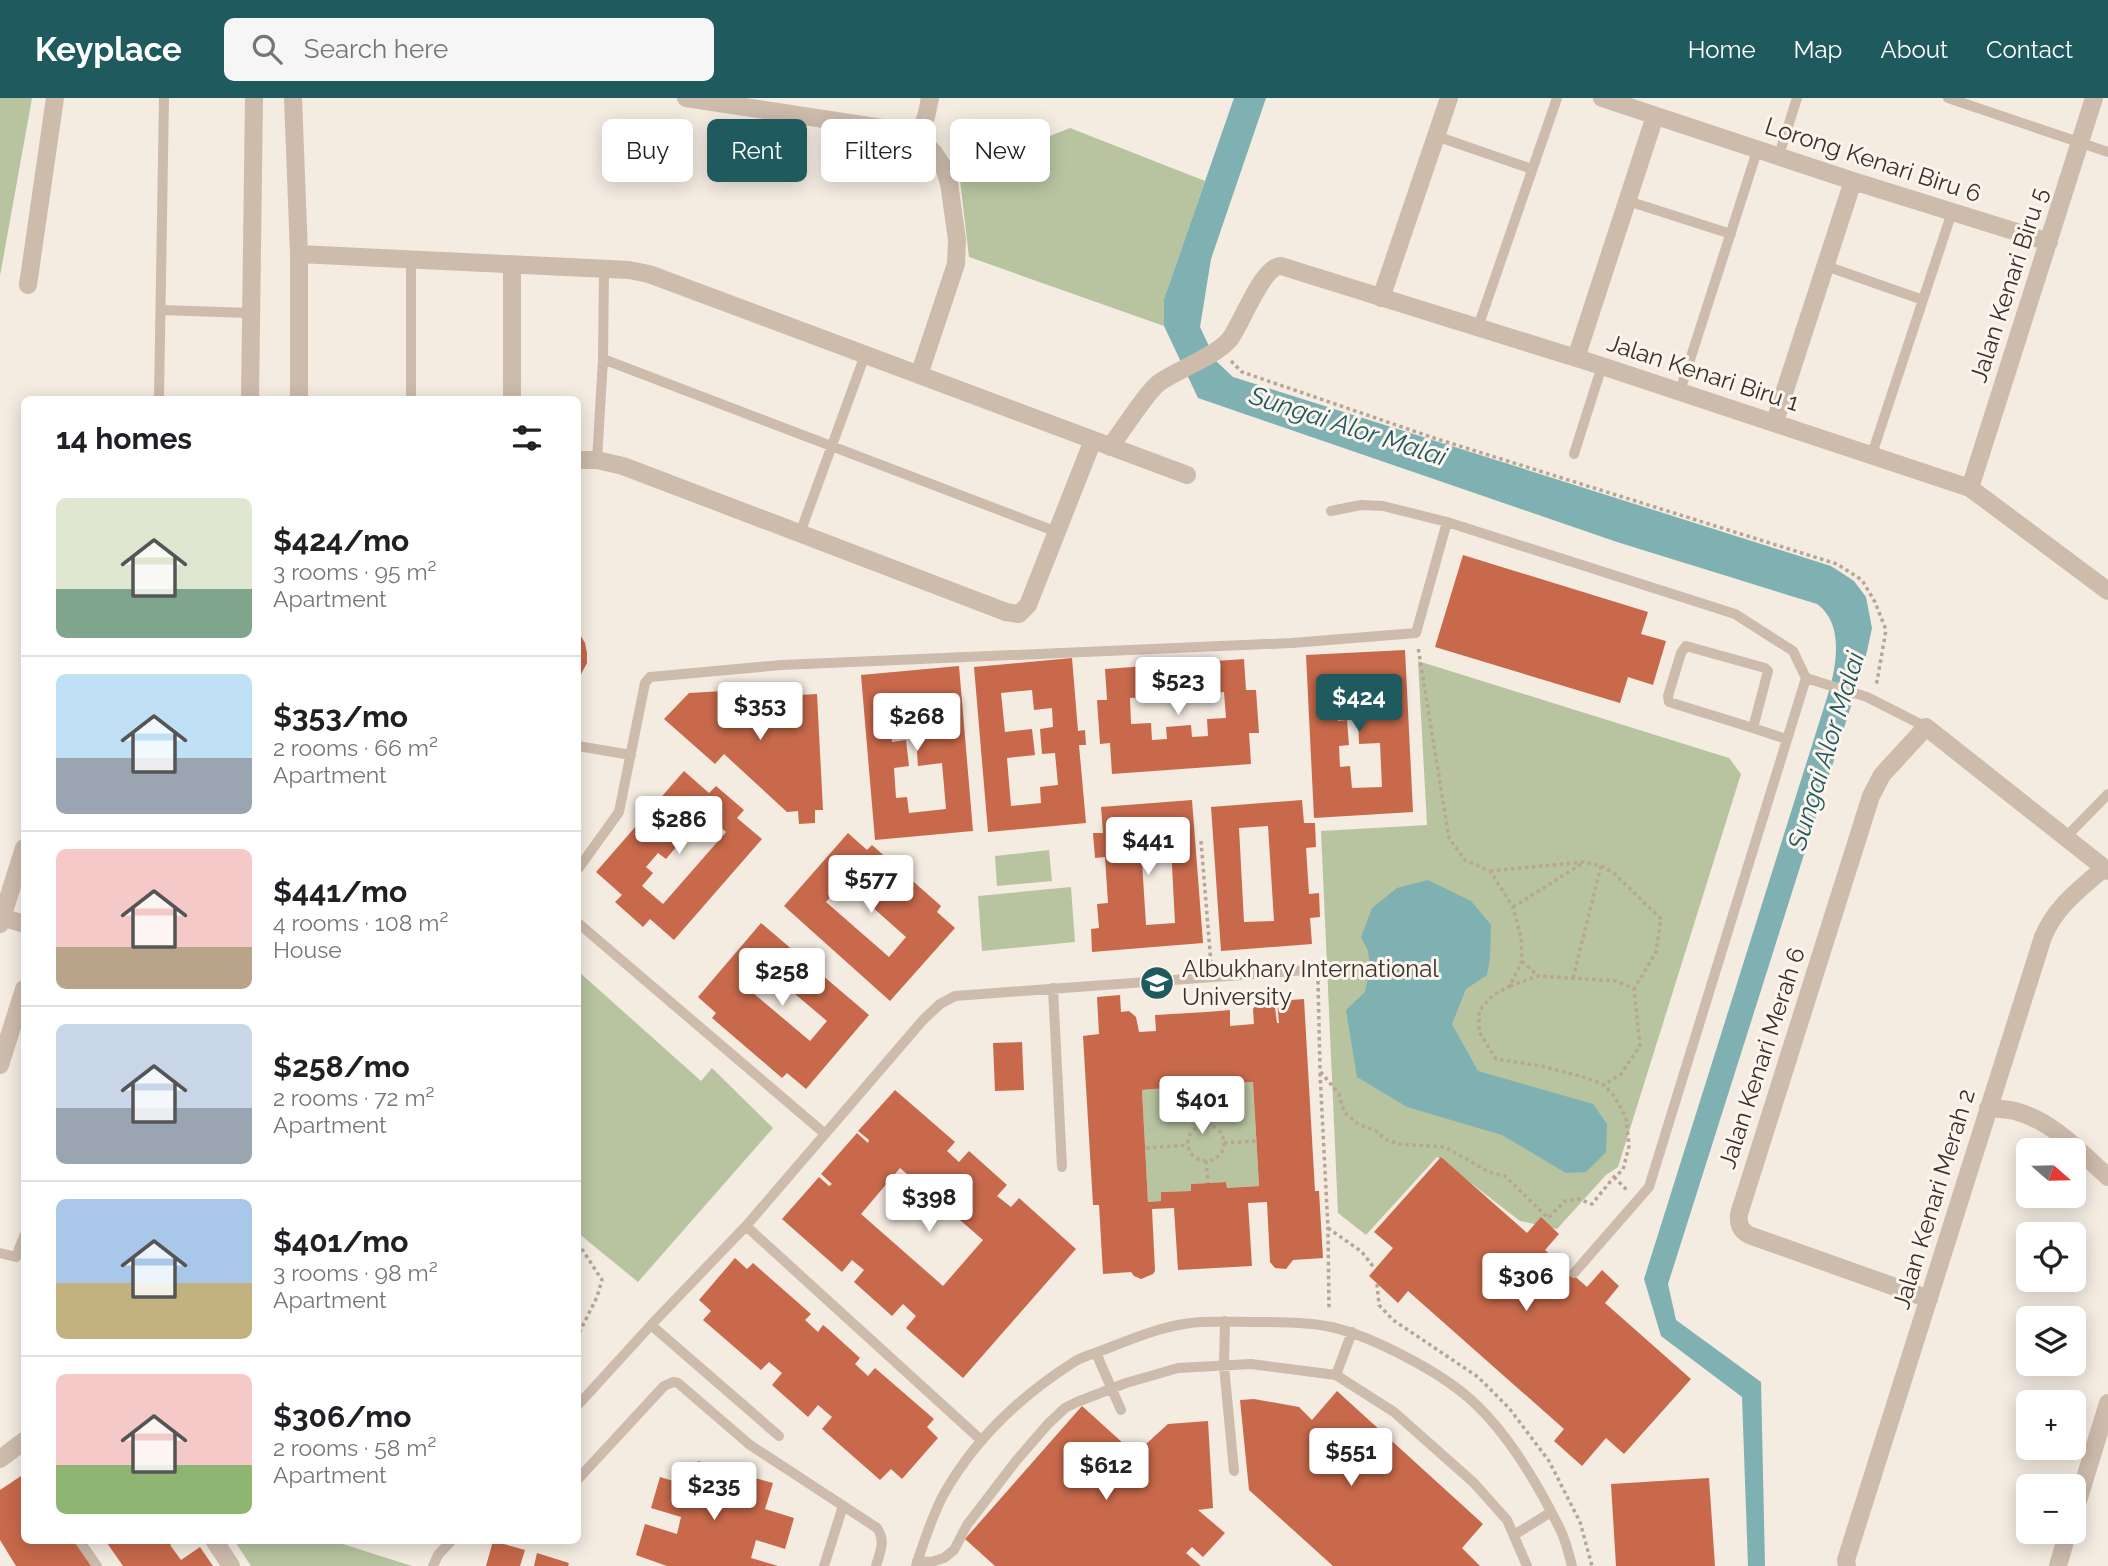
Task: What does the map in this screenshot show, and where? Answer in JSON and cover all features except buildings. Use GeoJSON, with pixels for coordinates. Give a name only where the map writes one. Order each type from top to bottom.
{"type":"FeatureCollection","features":[{"type":"Feature","properties":{"kind":"street"},"geometry":{"type":"LineString","coordinates":[[28,285],[55,98]]}},
{"type":"Feature","properties":{"kind":"street"},"geometry":{"type":"LineString","coordinates":[[250,396],[254,98]]}},
{"type":"Feature","properties":{"kind":"street"},"geometry":{"type":"LineString","coordinates":[[293,98],[299,254],[299,396]]}},
{"type":"Feature","properties":{"kind":"street"},"geometry":{"type":"LineString","coordinates":[[686,98],[827,119]]}},
{"type":"Feature","properties":{"kind":"street"},"geometry":{"type":"LineString","coordinates":[[925,119],[930,98]]}},
{"type":"Feature","properties":{"kind":"street"},"geometry":{"type":"LineString","coordinates":[[1381,298],[1449,98]]}},
{"type":"Feature","properties":{"kind":"street","name":"Lorong Kenari Biru 6"},"geometry":{"type":"LineString","coordinates":[[1602,98],[2049,242]]}},
{"type":"Feature","properties":{"kind":"street","name":"Jalan Kenari Biru 5"},"geometry":{"type":"LineString","coordinates":[[1970,488],[2094,98]]}},
{"type":"Feature","properties":{"kind":"street"},"geometry":{"type":"LineString","coordinates":[[1576,358],[1655,116]]}},
{"type":"Feature","properties":{"kind":"street"},"geometry":{"type":"LineString","coordinates":[[919,375],[956,264],[957,240],[949,183],[936,155]]}},
{"type":"Feature","properties":{"kind":"street"},"geometry":{"type":"LineString","coordinates":[[1775,421],[1853,181]]}},
{"type":"Feature","properties":{"kind":"street"},"geometry":{"type":"LineString","coordinates":[[299,254],[629,270],[649,274],[1187,475]]}},
{"type":"Feature","properties":{"kind":"street"},"geometry":{"type":"LineString","coordinates":[[512,264],[512,396]]}},
{"type":"Feature","properties":{"kind":"street","name":"Jalan Kenari Biru 1"},"geometry":{"type":"LineString","coordinates":[[1224,344],[1251,303],[1261,282],[1272,268],[1281,265],[1775,421],[1970,488],[2108,591]]}},
{"type":"Feature","properties":{"kind":"street"},"geometry":{"type":"LineString","coordinates":[[1110,447],[1158,383],[1224,344]]}},
{"type":"Feature","properties":{"kind":"street"},"geometry":{"type":"LineString","coordinates":[[581,460],[597,460],[623,466],[1006,612],[1019,614],[1028,605],[1093,440]]}},
{"type":"Feature","properties":{"kind":"street"},"geometry":{"type":"LineString","coordinates":[[1926,727],[2106,870]]}},
{"type":"Feature","properties":{"kind":"street","name":"Jalan Kenari Merah 6"},"geometry":{"type":"LineString","coordinates":[[1926,727],[1882,775],[1871,796],[1738,1221],[1740,1227],[1749,1235],[1928,1299]]}},
{"type":"Feature","properties":{"kind":"street"},"geometry":{"type":"LineString","coordinates":[[21,857],[1,920],[21,923]]}},
{"type":"Feature","properties":{"kind":"street","name":"Jalan Kenari Merah 2"},"geometry":{"type":"LineString","coordinates":[[1847,1566],[1850,1546],[2048,924],[2067,899],[2106,870]]}},
{"type":"Feature","properties":{"kind":"street"},"geometry":{"type":"LineString","coordinates":[[0,1065],[21,998]]}},
{"type":"Feature","properties":{"kind":"street"},"geometry":{"type":"LineString","coordinates":[[1988,1108],[2014,1111],[2055,1130],[2108,1177]]}},
{"type":"Feature","properties":{"kind":"street"},"geometry":{"type":"LineString","coordinates":[[2086,1475],[2108,1403]]}},
{"type":"Feature","properties":{"kind":"street"},"geometry":{"type":"LineString","coordinates":[[0,1459],[20,1448]]}},
{"type":"Feature","properties":{"kind":"street"},"geometry":{"type":"LineString","coordinates":[[217,1544],[231,1566]]}},
{"type":"Feature","properties":{"kind":"street"},"geometry":{"type":"LineString","coordinates":[[2058,1566],[2064,1544]]}},
{"type":"Feature","properties":{"kind":"lane"},"geometry":{"type":"LineString","coordinates":[[159,396],[164,98]]}},
{"type":"Feature","properties":{"kind":"lane"},"geometry":{"type":"LineString","coordinates":[[1478,327],[1557,98]]}},
{"type":"Feature","properties":{"kind":"lane"},"geometry":{"type":"LineString","coordinates":[[1779,155],[1797,98]]}},
{"type":"Feature","properties":{"kind":"lane"},"geometry":{"type":"LineString","coordinates":[[1948,98],[2108,152]]}},
{"type":"Feature","properties":{"kind":"lane"},"geometry":{"type":"LineString","coordinates":[[1436,136],[1532,169]]}},
{"type":"Feature","properties":{"kind":"lane"},"geometry":{"type":"LineString","coordinates":[[1680,391],[1758,148]]}},
{"type":"Feature","properties":{"kind":"lane"},"geometry":{"type":"LineString","coordinates":[[1628,201],[1731,234]]}},
{"type":"Feature","properties":{"kind":"lane"},"geometry":{"type":"LineString","coordinates":[[1872,454],[1952,212]]}},
{"type":"Feature","properties":{"kind":"lane"},"geometry":{"type":"LineString","coordinates":[[411,260],[411,396]]}},
{"type":"Feature","properties":{"kind":"lane"},"geometry":{"type":"LineString","coordinates":[[1826,266],[1923,300]]}},
{"type":"Feature","properties":{"kind":"lane"},"geometry":{"type":"LineString","coordinates":[[597,460],[603,359],[604,269]]}},
{"type":"Feature","properties":{"kind":"lane"},"geometry":{"type":"LineString","coordinates":[[161,310],[250,313]]}},
{"type":"Feature","properties":{"kind":"lane"},"geometry":{"type":"LineString","coordinates":[[800,533],[864,355]]}},
{"type":"Feature","properties":{"kind":"lane"},"geometry":{"type":"LineString","coordinates":[[603,359],[1057,532]]}},
{"type":"Feature","properties":{"kind":"lane"},"geometry":{"type":"LineString","coordinates":[[1574,454],[1602,366]]}},
{"type":"Feature","properties":{"kind":"lane"},"geometry":{"type":"LineString","coordinates":[[1331,511],[1372,504],[1447,523],[1735,614],[1793,651],[1806,678],[1649,1187],[1574,1273]]}},
{"type":"Feature","properties":{"kind":"lane"},"geometry":{"type":"LineString","coordinates":[[581,865],[619,811],[645,683],[650,677],[782,665],[1292,643],[1416,633],[1447,523]]}},
{"type":"Feature","properties":{"kind":"lane"},"geometry":{"type":"LineString","coordinates":[[1753,728],[1768,671],[1686,646],[1681,653],[1668,702],[1786,739]]}},
{"type":"Feature","properties":{"kind":"lane"},"geometry":{"type":"LineString","coordinates":[[1806,678],[1871,698],[1926,727]]}},
{"type":"Feature","properties":{"kind":"lane"},"geometry":{"type":"LineString","coordinates":[[581,747],[631,755]]}},
{"type":"Feature","properties":{"kind":"lane"},"geometry":{"type":"LineString","coordinates":[[2065,838],[2108,794]]}},
{"type":"Feature","properties":{"kind":"lane"},"geometry":{"type":"LineString","coordinates":[[581,926],[824,1133]]}},
{"type":"Feature","properties":{"kind":"lane"},"geometry":{"type":"LineString","coordinates":[[581,1402],[746,1226],[824,1133],[940,1004],[955,996],[1308,970]]}},
{"type":"Feature","properties":{"kind":"lane"},"geometry":{"type":"LineString","coordinates":[[1053,988],[1062,1167]]}},
{"type":"Feature","properties":{"kind":"lane"},"geometry":{"type":"LineString","coordinates":[[746,1226],[981,1440]]}},
{"type":"Feature","properties":{"kind":"lane"},"geometry":{"type":"LineString","coordinates":[[0,1253],[16,1257],[21,1244]]}},
{"type":"Feature","properties":{"kind":"lane"},"geometry":{"type":"LineString","coordinates":[[1225,1321],[1224,1366],[1234,1471]]}},
{"type":"Feature","properties":{"kind":"lane"},"geometry":{"type":"LineString","coordinates":[[1527,1566],[1507,1520],[1474,1482],[1394,1412],[1336,1375],[1251,1364],[1178,1368],[1112,1389],[1065,1408],[1016,1461],[967,1525],[954,1550],[944,1558],[917,1564],[943,1495],[965,1459],[1008,1412],[1076,1360],[1144,1333],[1185,1324],[1225,1321],[1304,1323],[1352,1332],[1412,1360],[1463,1393],[1507,1441],[1525,1468],[1562,1533],[1572,1566]]}},
{"type":"Feature","properties":{"kind":"lane"},"geometry":{"type":"LineString","coordinates":[[651,1325],[779,1436]]}},
{"type":"Feature","properties":{"kind":"lane"},"geometry":{"type":"LineString","coordinates":[[1336,1375],[1352,1332]]}},
{"type":"Feature","properties":{"kind":"lane"},"geometry":{"type":"LineString","coordinates":[[1096,1353],[1121,1410]]}},
{"type":"Feature","properties":{"kind":"lane"},"geometry":{"type":"LineString","coordinates":[[581,1476],[664,1387],[673,1382],[682,1385],[750,1445],[877,1528],[883,1545],[876,1566]]}},
{"type":"Feature","properties":{"kind":"lane"},"geometry":{"type":"LineString","coordinates":[[824,1566],[843,1506]]}},
{"type":"Feature","properties":{"kind":"lane"},"geometry":{"type":"LineString","coordinates":[[1514,1535],[1550,1512]]}},
{"type":"Feature","properties":{"kind":"lane"},"geometry":{"type":"LineString","coordinates":[[82,1544],[97,1566]]}},
{"type":"Feature","properties":{"kind":"lane"},"geometry":{"type":"LineString","coordinates":[[433,1566],[438,1555],[448,1544]]}},
{"type":"Feature","properties":{"kind":"path"},"geometry":{"type":"LineString","coordinates":[[1224,344],[1227,353],[1242,372],[1434,438],[1837,564],[1862,580],[1875,602],[1886,630],[1871,698]]}},
{"type":"Feature","properties":{"kind":"path"},"geometry":{"type":"LineString","coordinates":[[1416,633],[1449,838],[1465,860],[1490,871],[1584,862],[1601,866],[1615,874],[1661,919],[1656,952],[1634,989],[1640,1046],[1621,1074],[1604,1085]]}},
{"type":"Feature","properties":{"kind":"path"},"geometry":{"type":"LineString","coordinates":[[1201,841],[1212,976]]}},
{"type":"Feature","properties":{"kind":"path"},"geometry":{"type":"LineString","coordinates":[[1513,907],[1584,862]]}},
{"type":"Feature","properties":{"kind":"path"},"geometry":{"type":"LineString","coordinates":[[1573,978],[1601,866]]}},
{"type":"Feature","properties":{"kind":"path"},"geometry":{"type":"LineString","coordinates":[[1490,871],[1513,907],[1521,937],[1522,961],[1510,986]]}},
{"type":"Feature","properties":{"kind":"path"},"geometry":{"type":"LineString","coordinates":[[1522,961],[1538,976]]}},
{"type":"Feature","properties":{"kind":"path"},"geometry":{"type":"LineString","coordinates":[[1308,970],[1318,978],[1329,1326]]}},
{"type":"Feature","properties":{"kind":"path"},"geometry":{"type":"LineString","coordinates":[[1320,1071],[1339,1094],[1344,1112],[1359,1125],[1375,1130],[1385,1139],[1398,1144],[1445,1147],[1489,1172],[1505,1176],[1548,1218],[1565,1201],[1579,1199],[1592,1204],[1623,1170],[1629,1146],[1626,1117],[1604,1085],[1542,1066],[1496,1059],[1479,1032],[1479,1012],[1493,995],[1538,976],[1616,981],[1634,989]]}},
{"type":"Feature","properties":{"kind":"path"},"geometry":{"type":"LineString","coordinates":[[1202,1097],[1204,1126]]}},
{"type":"Feature","properties":{"kind":"path"},"geometry":{"type":"LineString","coordinates":[[1204,1126],[1215,1128],[1223,1143],[1223,1148],[1216,1157],[1206,1161],[1192,1155],[1188,1145],[1190,1134],[1204,1126]]}},
{"type":"Feature","properties":{"kind":"path"},"geometry":{"type":"LineString","coordinates":[[1223,1143],[1257,1141]]}},
{"type":"Feature","properties":{"kind":"path"},"geometry":{"type":"LineString","coordinates":[[1146,1148],[1188,1145]]}},
{"type":"Feature","properties":{"kind":"path"},"geometry":{"type":"LineString","coordinates":[[1206,1161],[1208,1183]]}},
{"type":"Feature","properties":{"kind":"path"},"geometry":{"type":"LineString","coordinates":[[1328,1228],[1362,1252],[1375,1269]]}},
{"type":"Feature","properties":{"kind":"path"},"geometry":{"type":"LineString","coordinates":[[581,1248],[602,1280],[597,1297],[581,1329]]}},
{"type":"Feature","properties":{"kind":"green space"},"geometry":{"type":"Polygon","coordinates":[[[0,98],[32,98],[0,276],[0,98]]]}},
{"type":"Feature","properties":{"kind":"green space"},"geometry":{"type":"Polygon","coordinates":[[[1070,128],[1205,181],[1164,299],[1164,326],[969,257],[960,182],[1050,182],[1050,136],[1070,128]]]}},
{"type":"Feature","properties":{"kind":"green space"},"geometry":{"type":"Polygon","coordinates":[[[1418,661],[1729,758],[1741,774],[1618,1167],[1606,1175],[1557,1229],[1520,1221],[1437,1157],[1366,1235],[1338,1213],[1321,831],[1427,825],[1418,661]]]}},
{"type":"Feature","properties":{"kind":"green space"},"geometry":{"type":"Polygon","coordinates":[[[1049,850],[1052,881],[997,886],[995,856],[1049,850]]]}},
{"type":"Feature","properties":{"kind":"green space"},"geometry":{"type":"Polygon","coordinates":[[[1071,887],[1075,942],[982,951],[978,896],[1071,887]]]}},
{"type":"Feature","properties":{"kind":"green space"},"geometry":{"type":"Polygon","coordinates":[[[581,974],[701,1081],[712,1068],[773,1128],[638,1282],[581,1235],[581,974]]]}},
{"type":"Feature","properties":{"kind":"green space"},"geometry":{"type":"Polygon","coordinates":[[[1253,1082],[1259,1186],[1227,1188],[1226,1182],[1191,1184],[1191,1191],[1161,1192],[1161,1201],[1148,1202],[1142,1090],[1178,1087],[1179,1098],[1211,1096],[1211,1085],[1253,1082]]]}},
{"type":"Feature","properties":{"kind":"green space"},"geometry":{"type":"Polygon","coordinates":[[[237,1544],[343,1544],[412,1566],[251,1566],[237,1544]]]}},
{"type":"Feature","properties":{"kind":"water","name":"Sungai Alor Malai"},"geometry":{"type":"Polygon","coordinates":[[[1234,98],[1266,98],[1211,259],[1200,327],[1216,361],[1233,377],[1831,566],[1854,581],[1866,597],[1872,628],[1864,665],[1668,1284],[1676,1320],[1761,1382],[1765,1566],[1748,1566],[1742,1397],[1661,1336],[1644,1279],[1830,688],[1836,654],[1831,621],[1817,604],[1617,542],[1198,398],[1164,326],[1164,299],[1234,98]]]}},
{"type":"Feature","properties":{"kind":"water"},"geometry":{"type":"Polygon","coordinates":[[[1428,880],[1471,901],[1491,925],[1487,975],[1466,989],[1452,1024],[1478,1071],[1593,1104],[1607,1124],[1606,1152],[1586,1172],[1566,1173],[1502,1135],[1407,1107],[1357,1077],[1346,1010],[1365,992],[1370,967],[1368,951],[1361,937],[1372,908],[1397,888],[1428,880]]]}},
{"type":"Feature","properties":{"kind":"place","name":"Albukhary International University"},"geometry":{"type":"Point","coordinates":[1157,983]}}]}
